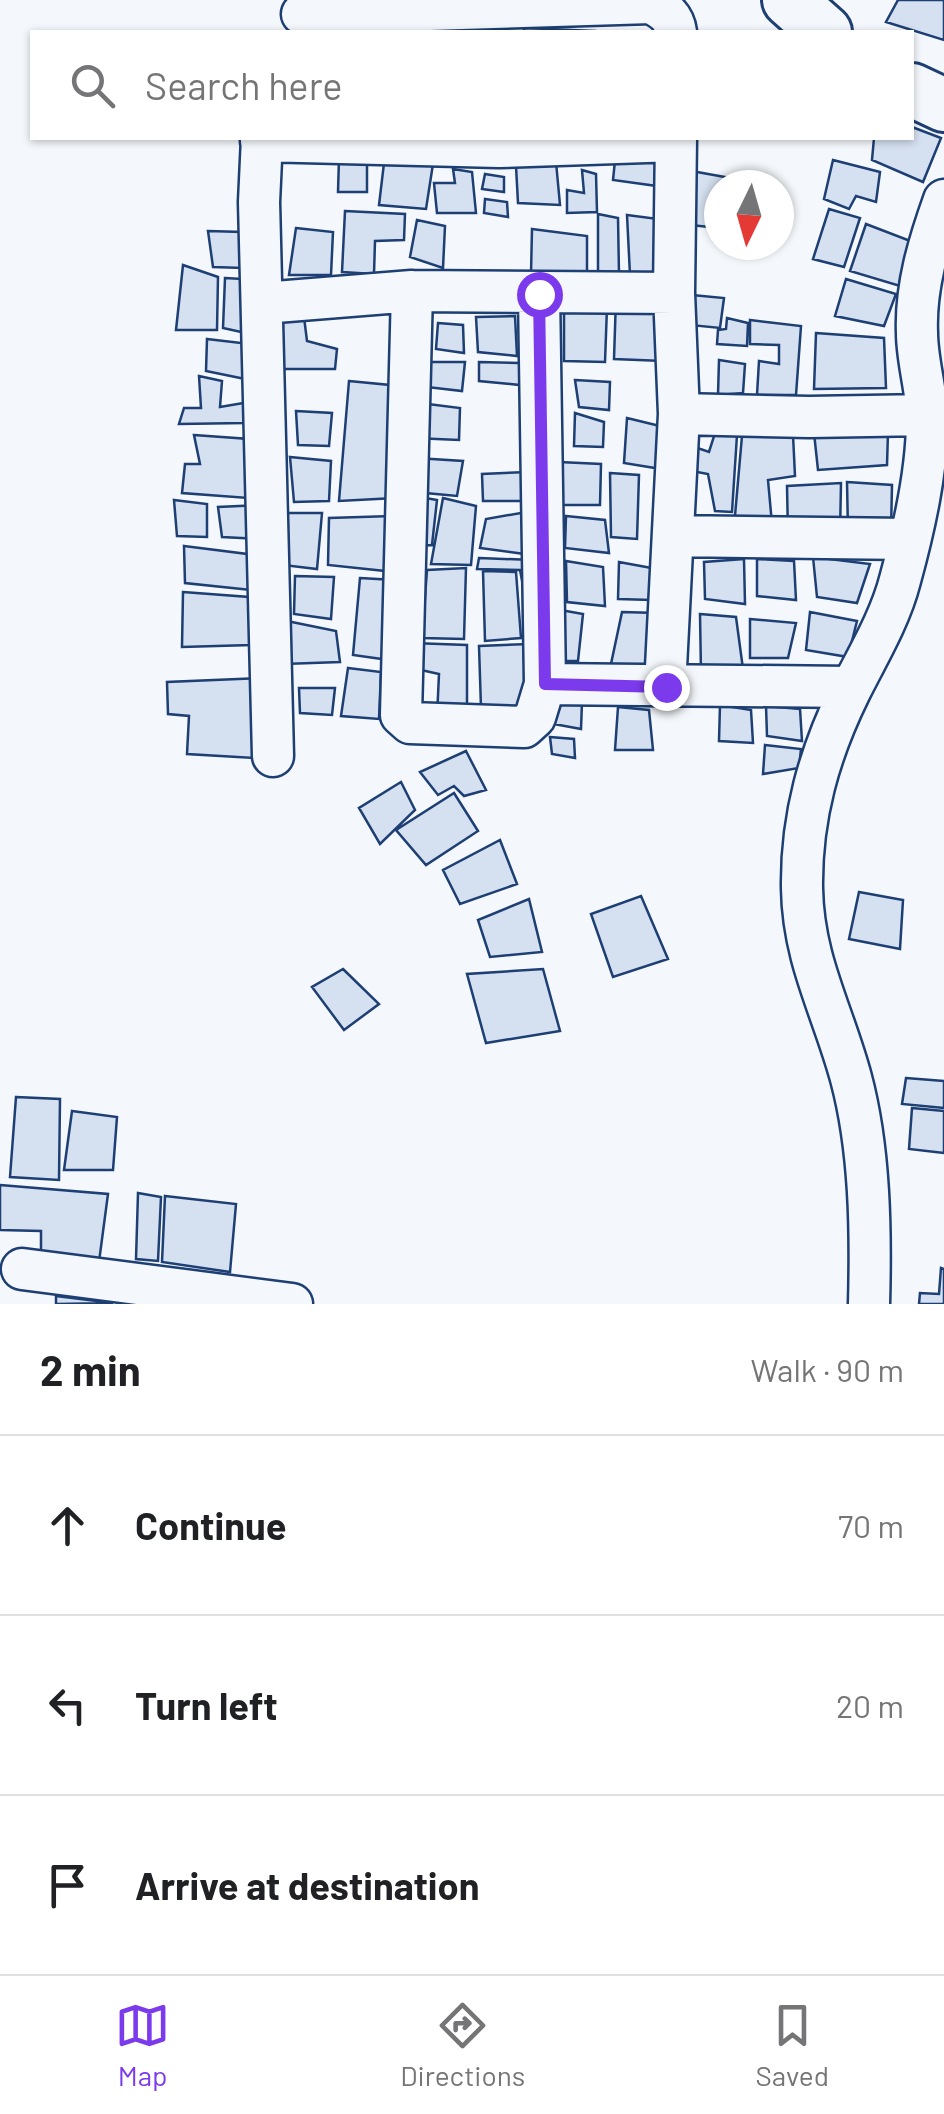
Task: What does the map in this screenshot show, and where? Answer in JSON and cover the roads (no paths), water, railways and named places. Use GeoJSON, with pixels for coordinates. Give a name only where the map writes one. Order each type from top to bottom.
{"type":"FeatureCollection","features":[{"type":"Feature","properties":{"kind":"main road"},"geometry":{"type":"LineString","coordinates":[[789,0],[823,30]]}},
{"type":"Feature","properties":{"kind":"main road"},"geometry":{"type":"LineString","coordinates":[[914,91],[944,105]]}},
{"type":"Feature","properties":{"kind":"street"},"geometry":{"type":"LineString","coordinates":[[301,16],[651,3],[664,10],[676,30]]}},
{"type":"Feature","properties":{"kind":"street"},"geometry":{"type":"LineString","coordinates":[[273,756],[259,202],[262,140],[499,147],[654,140]]}},
{"type":"Feature","properties":{"kind":"street"},"geometry":{"type":"LineString","coordinates":[[666,687],[679,414],[674,293],[676,140]]}},
{"type":"Feature","properties":{"kind":"street"},"geometry":{"type":"LineString","coordinates":[[869,1304],[871,1251],[860,1118],[850,1074],[806,941],[802,888],[809,800],[818,764],[899,584],[909,539],[922,475],[927,416],[916,332],[919,292],[929,242],[944,200]]}},
{"type":"Feature","properties":{"kind":"street"},"geometry":{"type":"LineString","coordinates":[[263,303],[412,291],[674,293]]}},
{"type":"Feature","properties":{"kind":"street"},"geometry":{"type":"LineString","coordinates":[[412,291],[401,715],[410,723],[524,727],[535,717],[545,684],[539,294]]}},
{"type":"Feature","properties":{"kind":"street"},"geometry":{"type":"LineString","coordinates":[[679,414],[927,416]]}},
{"type":"Feature","properties":{"kind":"street"},"geometry":{"type":"LineString","coordinates":[[673,536],[909,539]]}},
{"type":"Feature","properties":{"kind":"street"},"geometry":{"type":"LineString","coordinates":[[545,684],[852,687]]}},
{"type":"Feature","properties":{"kind":"street"},"geometry":{"type":"LineString","coordinates":[[22,1269],[292,1304]]}}]}
